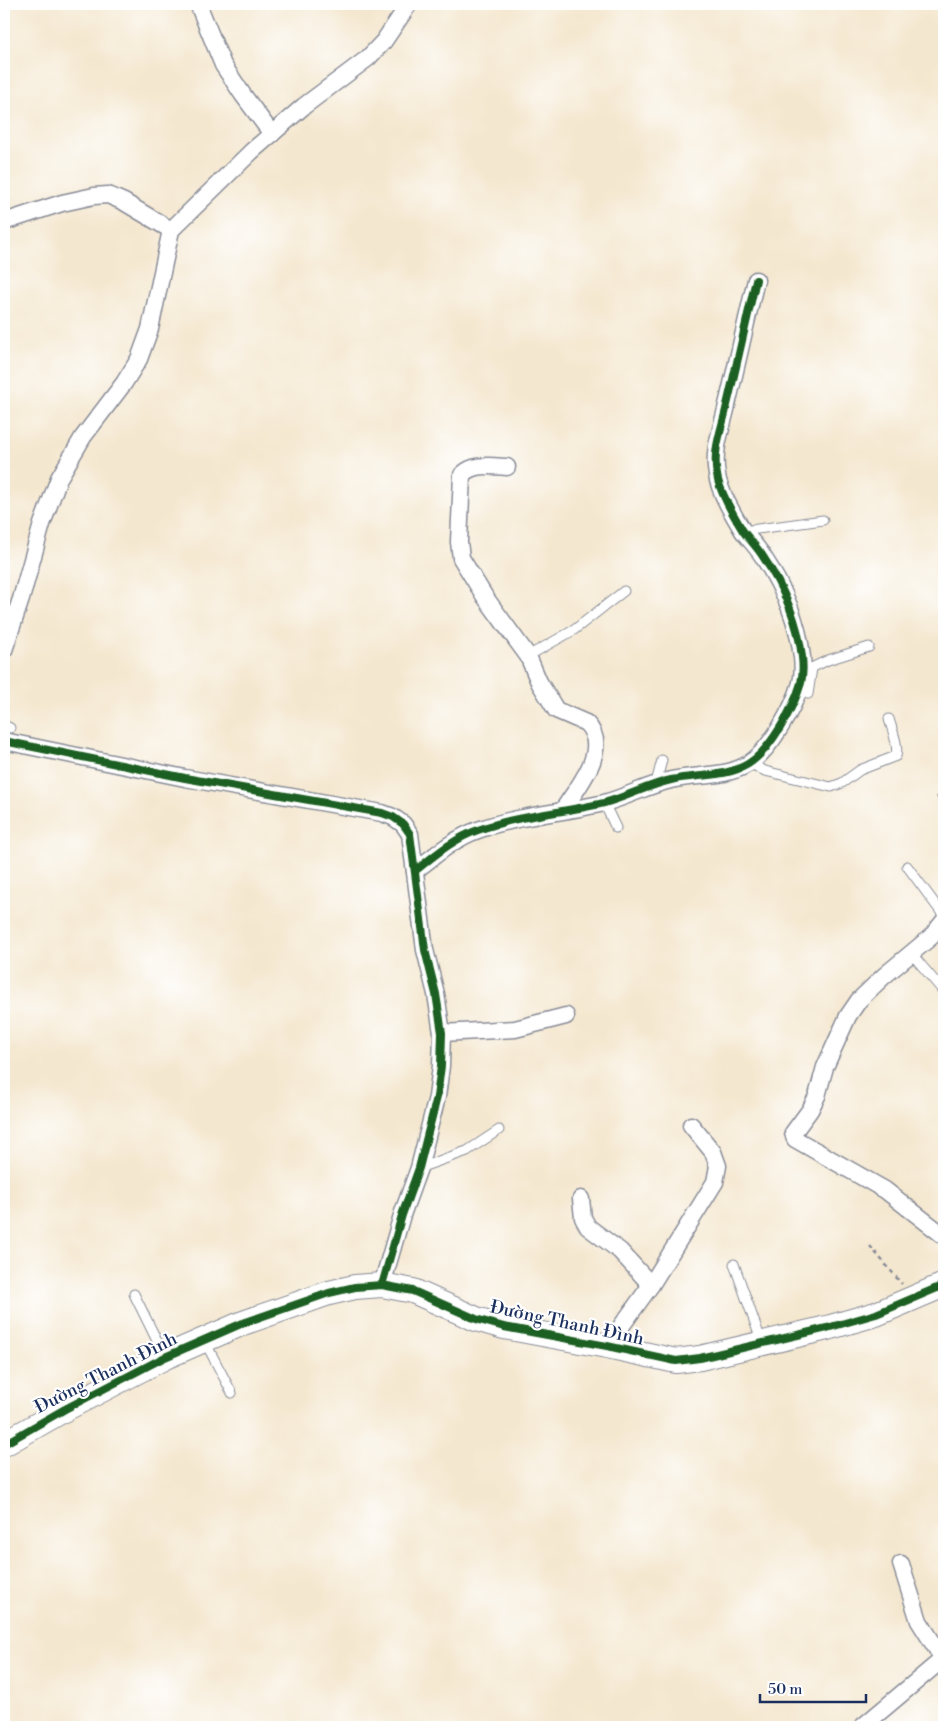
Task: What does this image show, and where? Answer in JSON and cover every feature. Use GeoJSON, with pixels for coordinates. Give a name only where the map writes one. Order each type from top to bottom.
{"type":"FeatureCollection","features":[{"type":"Feature","properties":{"kind":"street"},"geometry":{"type":"LineString","coordinates":[[198,4],[223,65],[272,134]]}},
{"type":"Feature","properties":{"kind":"street"},"geometry":{"type":"LineString","coordinates":[[4,650],[21,600],[42,524],[59,478],[83,437],[124,383],[139,359],[150,329],[171,230],[304,106],[368,58],[384,41],[409,4]]}},
{"type":"Feature","properties":{"kind":"street"},"geometry":{"type":"LineString","coordinates":[[4,222],[62,203],[108,195],[124,202],[171,230]]}},
{"type":"Feature","properties":{"kind":"street"},"geometry":{"type":"LineString","coordinates":[[415,871],[459,838],[478,830],[522,818],[604,803],[656,784],[675,779],[724,772],[749,763],[772,741],[787,716],[807,670],[800,637],[781,587],[762,554],[743,531],[722,491],[717,476],[715,458],[756,280]]}},
{"type":"Feature","properties":{"kind":"street"},"geometry":{"type":"LineString","coordinates":[[506,468],[486,465],[467,469],[462,475],[459,542],[461,558],[485,597],[528,656],[539,682],[556,710],[590,727],[596,743],[594,762],[563,810]]}},
{"type":"Feature","properties":{"kind":"street"},"geometry":{"type":"LineString","coordinates":[[6,732],[175,776],[394,817],[403,824],[410,834],[425,950],[436,994],[442,1033],[441,1066],[437,1097],[419,1168],[402,1215],[382,1285]]}},
{"type":"Feature","properties":{"kind":"street"},"geometry":{"type":"LineString","coordinates":[[944,921],[932,936],[859,1000],[848,1016],[824,1067],[817,1096],[810,1110],[794,1131],[793,1137],[885,1190],[944,1236]]}},
{"type":"Feature","properties":{"kind":"street"},"geometry":{"type":"LineString","coordinates":[[442,1033],[515,1029],[566,1016]]}},
{"type":"Feature","properties":{"kind":"street"},"geometry":{"type":"LineString","coordinates":[[607,1346],[651,1284],[715,1182],[718,1166],[712,1152],[691,1125]]}},
{"type":"Feature","properties":{"kind":"street"},"geometry":{"type":"LineString","coordinates":[[580,1199],[583,1218],[588,1227],[620,1251],[651,1284]]}},
{"type":"Feature","properties":{"kind":"street","name":"Đường Thanh Đình"},"geometry":{"type":"LineString","coordinates":[[4,1444],[65,1409],[165,1358],[244,1322],[355,1287],[382,1285],[413,1291],[476,1320],[676,1361],[700,1358],[876,1314],[944,1285]]}},
{"type":"Feature","properties":{"kind":"street"},"geometry":{"type":"LineString","coordinates":[[869,1725],[944,1658],[919,1621],[901,1564]]}},
{"type":"Feature","properties":{"kind":"lane"},"geometry":{"type":"LineString","coordinates":[[743,531],[823,520]]}},
{"type":"Feature","properties":{"kind":"lane"},"geometry":{"type":"LineString","coordinates":[[528,656],[574,630],[624,591]]}},
{"type":"Feature","properties":{"kind":"lane"},"geometry":{"type":"LineString","coordinates":[[808,694],[807,670],[828,660],[869,647]]}},
{"type":"Feature","properties":{"kind":"lane"},"geometry":{"type":"LineString","coordinates":[[749,763],[765,772],[831,787],[842,783],[860,770],[896,756],[898,753],[889,719]]}},
{"type":"Feature","properties":{"kind":"lane"},"geometry":{"type":"LineString","coordinates":[[656,784],[662,760]]}},
{"type":"Feature","properties":{"kind":"lane"},"geometry":{"type":"LineString","coordinates":[[604,803],[616,828]]}},
{"type":"Feature","properties":{"kind":"lane"},"geometry":{"type":"LineString","coordinates":[[907,866],[944,916]]}},
{"type":"Feature","properties":{"kind":"lane"},"geometry":{"type":"LineString","coordinates":[[912,953],[944,992]]}},
{"type":"Feature","properties":{"kind":"lane"},"geometry":{"type":"LineString","coordinates":[[419,1168],[467,1151],[499,1130]]}},
{"type":"Feature","properties":{"kind":"lane"},"geometry":{"type":"LineString","coordinates":[[734,1264],[762,1343]]}},
{"type":"Feature","properties":{"kind":"lane"},"geometry":{"type":"LineString","coordinates":[[134,1294],[165,1358]]}},
{"type":"Feature","properties":{"kind":"lane"},"geometry":{"type":"LineString","coordinates":[[204,1340],[232,1393]]}},
{"type":"Feature","properties":{"kind":"path"},"geometry":{"type":"LineString","coordinates":[[936,796],[944,805]]}},
{"type":"Feature","properties":{"kind":"path"},"geometry":{"type":"LineString","coordinates":[[870,1246],[913,1299]]}},
{"type":"Feature","properties":{"kind":"cycle path"},"geometry":{"type":"LineString","coordinates":[[415,871],[461,838],[493,825],[604,803],[671,780],[730,772],[756,758],[773,739],[787,716],[802,680],[803,670],[797,630],[788,604],[776,579],[762,555],[743,531],[727,503],[718,481],[716,466],[718,440],[756,280]]}},
{"type":"Feature","properties":{"kind":"cycle path"},"geometry":{"type":"LineString","coordinates":[[4,741],[185,778],[382,813],[393,817],[403,824],[410,834],[425,950],[436,994],[442,1033],[441,1066],[437,1097],[419,1168],[402,1215],[382,1285]]}},
{"type":"Feature","properties":{"kind":"cycle path"},"geometry":{"type":"LineString","coordinates":[[4,1444],[65,1409],[165,1357],[243,1323],[329,1293],[355,1287],[382,1285],[413,1291],[476,1319],[504,1327],[676,1361],[700,1358],[827,1328],[876,1314],[944,1285]]}}]}
